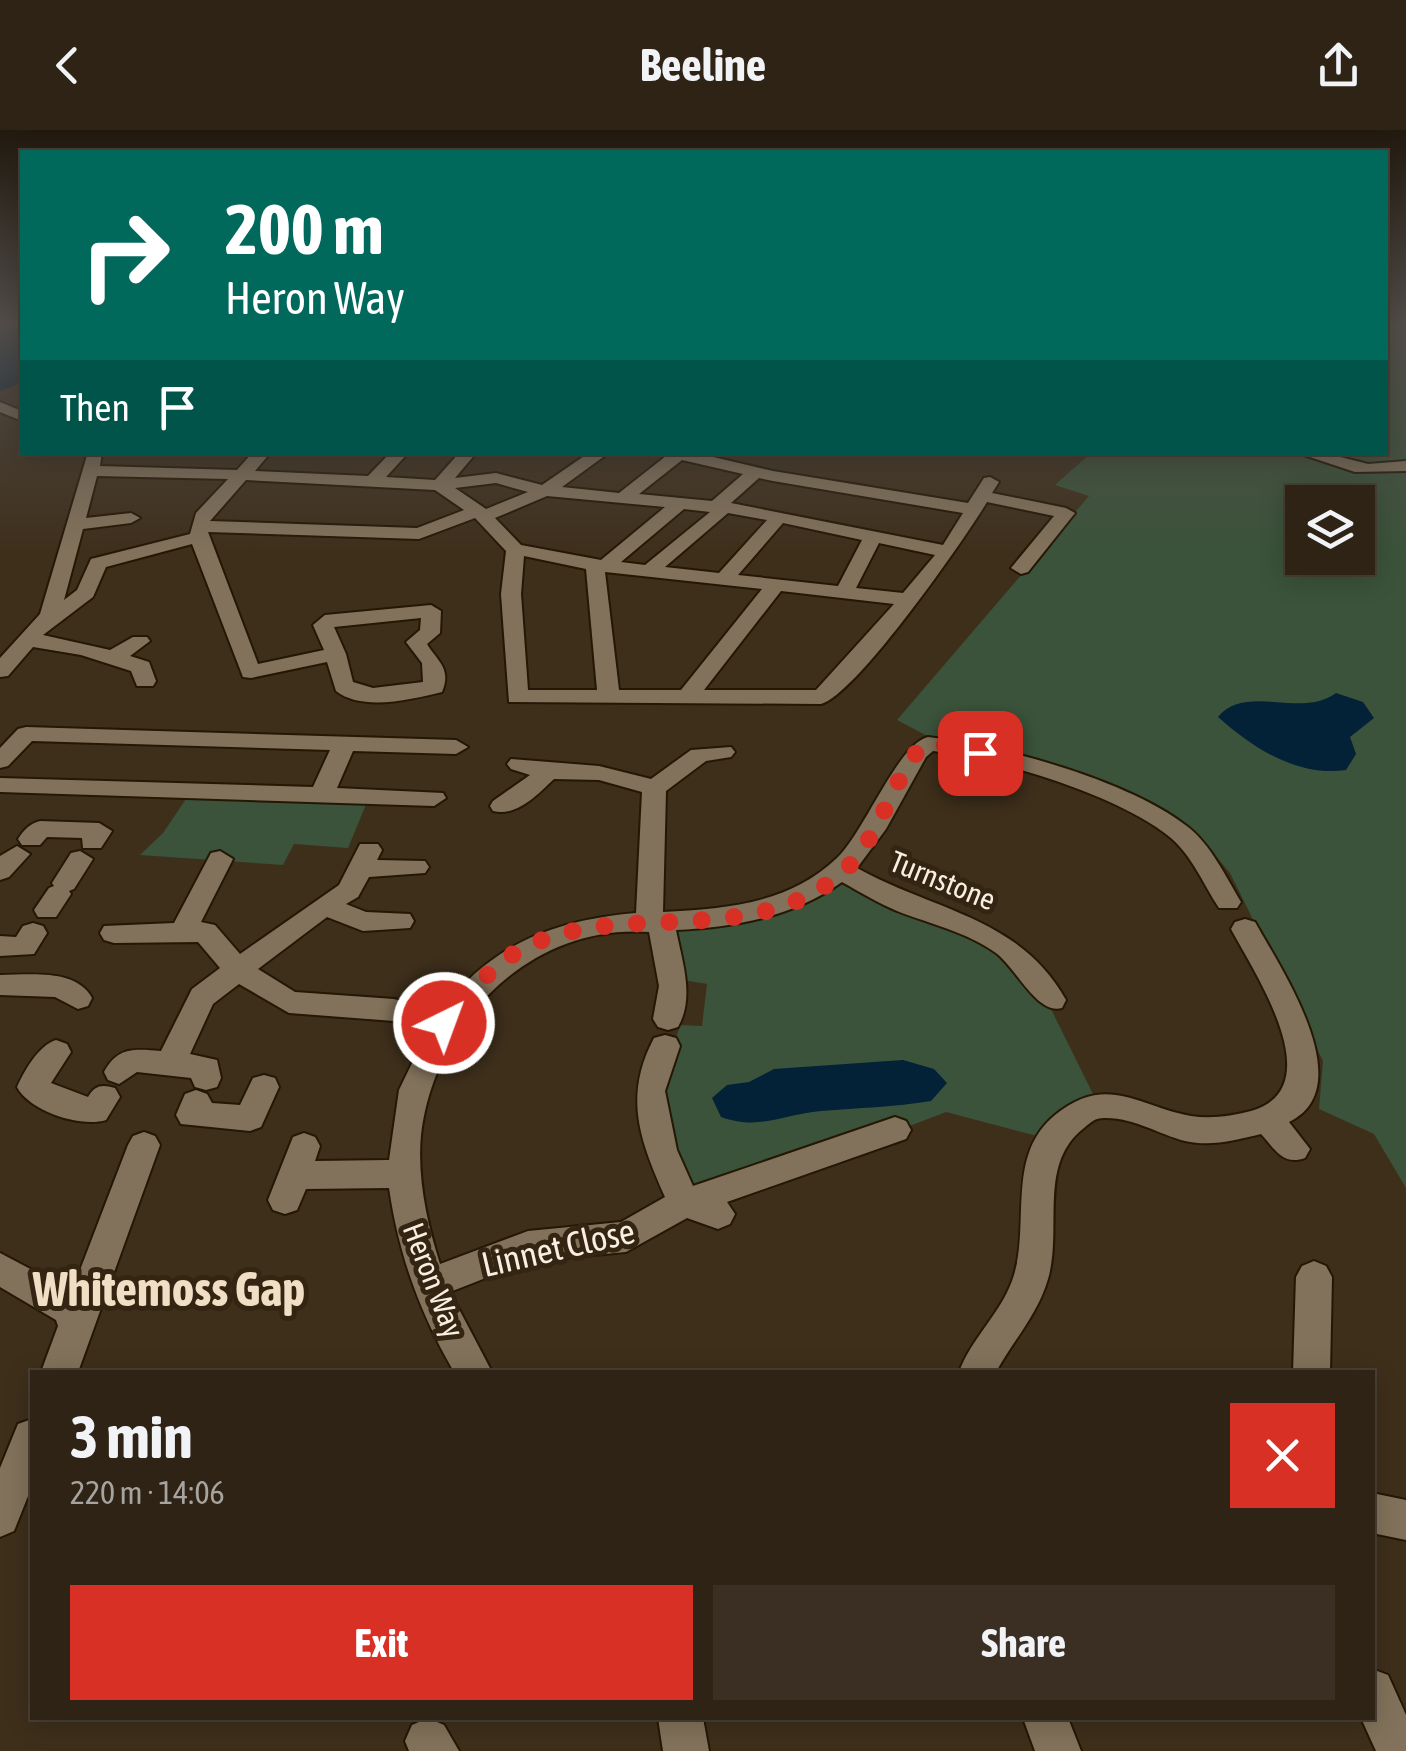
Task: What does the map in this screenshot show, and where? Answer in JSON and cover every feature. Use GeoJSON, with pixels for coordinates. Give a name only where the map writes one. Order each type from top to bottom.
{"type":"FeatureCollection","features":[{"type":"Feature","properties":{"kind":"street"},"geometry":{"type":"LineString","coordinates":[[260,455],[202,517],[199,532],[251,672],[336,654]]}},
{"type":"Feature","properties":{"kind":"street"},"geometry":{"type":"LineString","coordinates":[[373,482],[399,455]]}},
{"type":"Feature","properties":{"kind":"street"},"geometry":{"type":"LineString","coordinates":[[439,485],[466,455]]}},
{"type":"Feature","properties":{"kind":"street"},"geometry":{"type":"LineString","coordinates":[[0,671],[46,622],[86,593],[98,563],[199,532],[243,524],[420,534],[545,492],[598,455]]}},
{"type":"Feature","properties":{"kind":"street"},"geometry":{"type":"LineString","coordinates":[[621,500],[672,455]]}},
{"type":"Feature","properties":{"kind":"street"},"geometry":{"type":"LineString","coordinates":[[678,455],[755,472],[980,496],[1066,513],[1021,568]]}},
{"type":"Feature","properties":{"kind":"street"},"geometry":{"type":"LineString","coordinates":[[1315,455],[1355,468],[1406,466]]}},
{"type":"Feature","properties":{"kind":"street"},"geometry":{"type":"LineString","coordinates":[[46,622],[93,462],[439,485],[496,478],[545,492],[716,506],[948,552]]}},
{"type":"Feature","properties":{"kind":"street"},"geometry":{"type":"LineString","coordinates":[[716,506],[755,472]]}},
{"type":"Feature","properties":{"kind":"street"},"geometry":{"type":"LineString","coordinates":[[439,485],[481,514],[507,543],[517,696],[821,697],[910,600],[948,552],[980,496]]}},
{"type":"Feature","properties":{"kind":"street"},"geometry":{"type":"LineString","coordinates":[[600,565],[678,505]]}},
{"type":"Feature","properties":{"kind":"street"},"geometry":{"type":"LineString","coordinates":[[649,571],[721,512],[716,506]]}},
{"type":"Feature","properties":{"kind":"street"},"geometry":{"type":"LineString","coordinates":[[723,580],[779,517]]}},
{"type":"Feature","properties":{"kind":"street"},"geometry":{"type":"LineString","coordinates":[[74,525],[131,518]]}},
{"type":"Feature","properties":{"kind":"street"},"geometry":{"type":"LineString","coordinates":[[433,528],[600,565],[910,600]]}},
{"type":"Feature","properties":{"kind":"street"},"geometry":{"type":"LineString","coordinates":[[845,593],[851,571],[866,558],[873,536]]}},
{"type":"Feature","properties":{"kind":"street"},"geometry":{"type":"LineString","coordinates":[[600,565],[609,697]]}},
{"type":"Feature","properties":{"kind":"street"},"geometry":{"type":"LineString","coordinates":[[687,697],[775,586]]}},
{"type":"Feature","properties":{"kind":"street"},"geometry":{"type":"LineString","coordinates":[[431,610],[430,634],[416,642],[432,661],[434,686],[364,696],[350,692],[341,683],[336,654],[324,631],[324,625],[332,618],[431,610]]}},
{"type":"Feature","properties":{"kind":"street"},"geometry":{"type":"LineString","coordinates":[[30,640],[57,642],[114,657],[142,667],[145,681]]}},
{"type":"Feature","properties":{"kind":"street"},"geometry":{"type":"LineString","coordinates":[[114,657],[140,641]]}},
{"type":"Feature","properties":{"kind":"street"},"geometry":{"type":"LineString","coordinates":[[0,761],[30,730],[456,747]]}},
{"type":"Feature","properties":{"kind":"street"},"geometry":{"type":"LineString","coordinates":[[321,797],[344,744]]}},
{"type":"Feature","properties":{"kind":"street","name":"Heron Way"},"geometry":{"type":"LineString","coordinates":[[473,1370],[428,1284],[412,1235],[402,1174],[412,1090],[444,1023],[486,977],[517,952],[578,930],[698,922],[757,912],[803,894],[843,871],[871,836],[920,748],[947,745],[1057,776],[1162,821],[1191,845],[1236,916],[1289,1013],[1304,1066],[1298,1100],[1284,1113],[1268,1120]]}},
{"type":"Feature","properties":{"kind":"street"},"geometry":{"type":"LineString","coordinates":[[654,788],[706,749]]}},
{"type":"Feature","properties":{"kind":"street"},"geometry":{"type":"LineString","coordinates":[[519,764],[545,774],[591,772],[624,777],[654,788]]}},
{"type":"Feature","properties":{"kind":"street"},"geometry":{"type":"LineString","coordinates":[[502,806],[524,794],[545,774]]}},
{"type":"Feature","properties":{"kind":"street"},"geometry":{"type":"LineString","coordinates":[[0,785],[434,798]]}},
{"type":"Feature","properties":{"kind":"street"},"geometry":{"type":"LineString","coordinates":[[66,830],[93,788]]}},
{"type":"Feature","properties":{"kind":"street"},"geometry":{"type":"LineString","coordinates":[[654,788],[655,923],[673,986],[667,1032],[650,1091],[662,1150],[684,1203],[718,1214]]}},
{"type":"Feature","properties":{"kind":"street"},"geometry":{"type":"LineString","coordinates":[[244,818],[254,794]]}},
{"type":"Feature","properties":{"kind":"street"},"geometry":{"type":"LineString","coordinates":[[16,855],[40,829],[99,831],[30,925]]}},
{"type":"Feature","properties":{"kind":"street"},"geometry":{"type":"LineString","coordinates":[[184,930],[220,859]]}},
{"type":"Feature","properties":{"kind":"street"},"geometry":{"type":"LineString","coordinates":[[170,1065],[202,997],[324,905],[350,891],[364,859],[416,867]]}},
{"type":"Feature","properties":{"kind":"street","name":"Turnstone"},"geometry":{"type":"LineString","coordinates":[[843,871],[888,897],[994,936],[1038,977],[1052,1000]]}},
{"type":"Feature","properties":{"kind":"street"},"geometry":{"type":"LineString","coordinates":[[324,905],[363,922],[400,921]]}},
{"type":"Feature","properties":{"kind":"street"},"geometry":{"type":"LineString","coordinates":[[114,932],[205,932],[237,968],[290,1002],[394,1010],[444,1023]]}},
{"type":"Feature","properties":{"kind":"street"},"geometry":{"type":"LineString","coordinates":[[0,986],[61,988],[78,998]]}},
{"type":"Feature","properties":{"kind":"street"},"geometry":{"type":"LineString","coordinates":[[56,1052],[32,1087],[54,1101],[96,1112],[130,1060],[206,1068],[192,1115],[250,1118],[264,1086]]}},
{"type":"Feature","properties":{"kind":"street"},"geometry":{"type":"LineString","coordinates":[[978,1370],[987,1347],[1009,1319],[1032,1274],[1038,1165],[1076,1118],[1102,1104],[1203,1130],[1268,1120],[1294,1149]]}},
{"type":"Feature","properties":{"kind":"street","name":"Linnet Close"},"geometry":{"type":"LineString","coordinates":[[428,1284],[528,1246],[626,1237],[684,1203],[895,1130]]}},
{"type":"Feature","properties":{"kind":"street"},"geometry":{"type":"LineString","coordinates":[[60,1370],[144,1146]]}},
{"type":"Feature","properties":{"kind":"street"},"geometry":{"type":"LineString","coordinates":[[295,1174],[402,1174]]}},
{"type":"Feature","properties":{"kind":"street"},"geometry":{"type":"LineString","coordinates":[[0,1268],[70,1309],[77,1330]]}},
{"type":"Feature","properties":{"kind":"street"},"geometry":{"type":"LineString","coordinates":[[1311,1370],[1314,1277]]}},
{"type":"Feature","properties":{"kind":"street"},"geometry":{"type":"LineString","coordinates":[[0,1516],[30,1443]]}},
{"type":"Feature","properties":{"kind":"street"},"geometry":{"type":"LineString","coordinates":[[1375,1514],[1406,1520]]}},
{"type":"Feature","properties":{"kind":"street"},"geometry":{"type":"LineString","coordinates":[[1375,1698],[1399,1751]]}},
{"type":"Feature","properties":{"kind":"street"},"geometry":{"type":"LineString","coordinates":[[681,1720],[686,1751]]}},
{"type":"Feature","properties":{"kind":"street"},"geometry":{"type":"LineString","coordinates":[[1047,1720],[1058,1751]]}},
{"type":"Feature","properties":{"kind":"green space"},"geometry":{"type":"Polygon","coordinates":[[[1388,402],[1406,402],[1406,1188],[1374,1134],[1319,1109],[1323,1061],[1230,873],[1194,831],[1142,798],[1044,765],[937,741],[897,720],[1089,496],[1055,485],[1089,455],[1388,455],[1388,402]]]}},
{"type":"Feature","properties":{"kind":"green space"},"geometry":{"type":"Polygon","coordinates":[[[188,796],[367,802],[348,848],[294,844],[283,865],[140,855],[163,833],[188,796]]]}},
{"type":"Feature","properties":{"kind":"green space"},"geometry":{"type":"Polygon","coordinates":[[[838,880],[997,945],[1049,1005],[1095,1098],[1041,1137],[946,1112],[907,1127],[885,1120],[687,1187],[658,1096],[680,1025],[702,1026],[707,984],[683,980],[672,926],[838,880]]]}},
{"type":"Feature","properties":{"kind":"water"},"geometry":{"type":"Polygon","coordinates":[[[1336,693],[1363,702],[1374,718],[1350,737],[1356,754],[1346,770],[1310,769],[1277,758],[1218,717],[1243,703],[1307,703],[1336,693]]]}},
{"type":"Feature","properties":{"kind":"water"},"geometry":{"type":"Polygon","coordinates":[[[903,1060],[934,1069],[947,1083],[931,1101],[748,1122],[721,1117],[712,1098],[727,1085],[749,1082],[774,1069],[903,1060]]]}},
{"type":"Feature","properties":{"kind":"district","name":"Whitemoss Gap"},"geometry":{"type":"Point","coordinates":[169,1288]}},
{"type":"Feature","properties":{"kind":"route"},"geometry":{"type":"LineString","coordinates":[[444,1023],[503,962],[547,940],[607,926],[728,918],[774,907],[803,894],[843,871],[871,836],[920,748],[928,744],[947,745],[980,753]]}}]}
